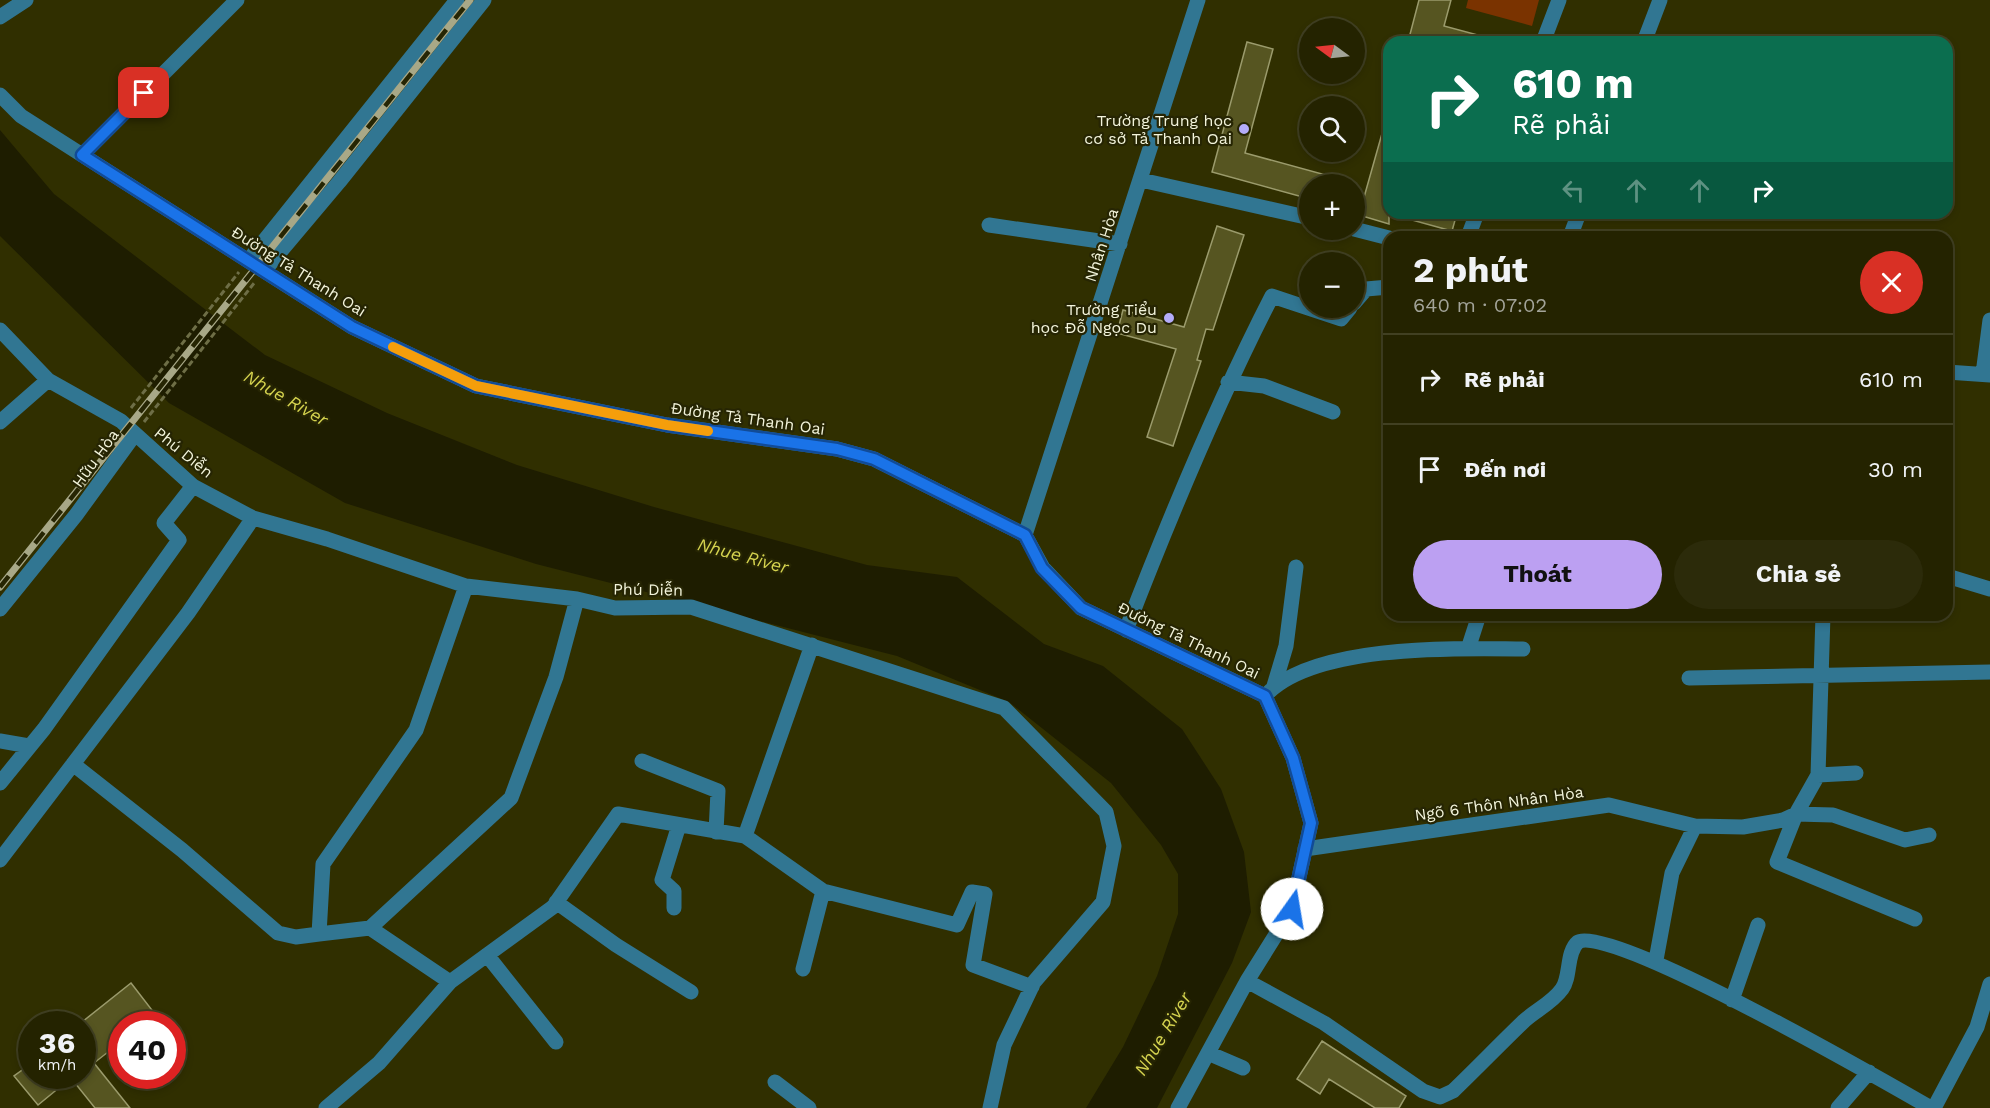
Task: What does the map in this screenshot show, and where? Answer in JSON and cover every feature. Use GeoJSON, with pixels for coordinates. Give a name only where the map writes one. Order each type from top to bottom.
{"type":"FeatureCollection","features":[{"type":"Feature","properties":{"kind":"street"},"geometry":{"type":"LineString","coordinates":[[0,17],[26,0]]}},
{"type":"Feature","properties":{"kind":"street"},"geometry":{"type":"LineString","coordinates":[[82,155],[237,0]]}},
{"type":"Feature","properties":{"kind":"street"},"geometry":{"type":"LineString","coordinates":[[248,261],[457,0]]}},
{"type":"Feature","properties":{"kind":"street"},"geometry":{"type":"LineString","coordinates":[[264,271],[339,182],[484,0]]}},
{"type":"Feature","properties":{"kind":"street","name":"Nhân Hòa"},"geometry":{"type":"LineString","coordinates":[[1025,535],[1198,0]]}},
{"type":"Feature","properties":{"kind":"street"},"geometry":{"type":"LineString","coordinates":[[1545,36],[1559,0]]}},
{"type":"Feature","properties":{"kind":"street"},"geometry":{"type":"LineString","coordinates":[[1646,36],[1660,0]]}},
{"type":"Feature","properties":{"kind":"street","name":"Đường Tả Thanh Oai"},"geometry":{"type":"LineString","coordinates":[[0,95],[21,116],[352,327],[476,386],[667,425],[837,449],[874,459],[1025,535],[1042,568],[1081,608],[1126,630],[1270,691],[1293,758],[1311,823],[1292,909],[1247,981],[1178,1108]]}},
{"type":"Feature","properties":{"kind":"street"},"geometry":{"type":"LineString","coordinates":[[1141,180],[1299,216]]}},
{"type":"Feature","properties":{"kind":"street"},"geometry":{"type":"LineString","coordinates":[[988,225],[1120,244]]}},
{"type":"Feature","properties":{"kind":"street"},"geometry":{"type":"LineString","coordinates":[[1365,232],[1383,236]]}},
{"type":"Feature","properties":{"kind":"street"},"geometry":{"type":"LineString","coordinates":[[1365,290],[1383,288]]}},
{"type":"Feature","properties":{"kind":"street"},"geometry":{"type":"LineString","coordinates":[[1126,630],[1182,487],[1228,382],[1272,296],[1299,305]]}},
{"type":"Feature","properties":{"kind":"street"},"geometry":{"type":"LineString","coordinates":[[1953,372],[1986,374],[1990,320]]}},
{"type":"Feature","properties":{"kind":"street","name":"Hữu Hòa"},"geometry":{"type":"LineString","coordinates":[[0,330],[48,380],[121,421],[135,434],[76,515],[0,609]]}},
{"type":"Feature","properties":{"kind":"street"},"geometry":{"type":"LineString","coordinates":[[0,422],[48,380]]}},
{"type":"Feature","properties":{"kind":"street"},"geometry":{"type":"LineString","coordinates":[[1228,382],[1264,386],[1333,412]]}},
{"type":"Feature","properties":{"kind":"street","name":"Phú Diễn"},"geometry":{"type":"LineString","coordinates":[[135,434],[193,486],[253,518],[327,539],[466,586],[577,599],[615,608],[692,608],[1004,708],[1106,812],[1114,846],[1102,902],[1071,935],[1032,987]]}},
{"type":"Feature","properties":{"kind":"street"},"geometry":{"type":"LineString","coordinates":[[0,783],[179,540],[164,523],[193,486]]}},
{"type":"Feature","properties":{"kind":"street"},"geometry":{"type":"LineString","coordinates":[[0,860],[188,613],[253,518]]}},
{"type":"Feature","properties":{"kind":"street"},"geometry":{"type":"LineString","coordinates":[[1270,691],[1286,646],[1296,567]]}},
{"type":"Feature","properties":{"kind":"street"},"geometry":{"type":"LineString","coordinates":[[1953,578],[1990,589]]}},
{"type":"Feature","properties":{"kind":"street"},"geometry":{"type":"LineString","coordinates":[[319,934],[323,864],[416,730],[466,586]]}},
{"type":"Feature","properties":{"kind":"street"},"geometry":{"type":"LineString","coordinates":[[73,764],[182,850],[278,933],[296,938],[348,933],[370,928],[511,798],[556,677],[577,599]]}},
{"type":"Feature","properties":{"kind":"street"},"geometry":{"type":"LineString","coordinates":[[1468,649],[1477,621]]}},
{"type":"Feature","properties":{"kind":"street"},"geometry":{"type":"LineString","coordinates":[[1823,621],[1818,775],[1796,814],[1777,862],[1916,920]]}},
{"type":"Feature","properties":{"kind":"street"},"geometry":{"type":"LineString","coordinates":[[745,836],[812,645]]}},
{"type":"Feature","properties":{"kind":"street"},"geometry":{"type":"LineString","coordinates":[[1270,691],[1321,663],[1407,651],[1523,649]]}},
{"type":"Feature","properties":{"kind":"street"},"geometry":{"type":"LineString","coordinates":[[1689,678],[1990,672]]}},
{"type":"Feature","properties":{"kind":"street"},"geometry":{"type":"LineString","coordinates":[[0,741],[29,746]]}},
{"type":"Feature","properties":{"kind":"street"},"geometry":{"type":"LineString","coordinates":[[642,761],[718,791],[716,832]]}},
{"type":"Feature","properties":{"kind":"street"},"geometry":{"type":"LineString","coordinates":[[1818,775],[1856,773]]}},
{"type":"Feature","properties":{"kind":"street","name":"Ngõ 6 Thôn Nhân Hòa"},"geometry":{"type":"LineString","coordinates":[[1305,849],[1609,805],[1695,826],[1743,826],[1784,820],[1796,814],[1833,815],[1905,840],[1929,835]]}},
{"type":"Feature","properties":{"kind":"street"},"geometry":{"type":"LineString","coordinates":[[326,1108],[379,1063],[450,982],[556,903],[618,814],[745,836],[823,891],[957,925],[972,892],[985,894],[973,965],[1032,987],[1004,1045],[990,1108]]}},
{"type":"Feature","properties":{"kind":"street"},"geometry":{"type":"LineString","coordinates":[[674,908],[674,891],[662,880],[679,825]]}},
{"type":"Feature","properties":{"kind":"street"},"geometry":{"type":"LineString","coordinates":[[1656,960],[1672,873],[1695,826]]}},
{"type":"Feature","properties":{"kind":"street"},"geometry":{"type":"LineString","coordinates":[[803,969],[823,891]]}},
{"type":"Feature","properties":{"kind":"street"},"geometry":{"type":"LineString","coordinates":[[556,903],[616,945],[691,992]]}},
{"type":"Feature","properties":{"kind":"street"},"geometry":{"type":"LineString","coordinates":[[1732,1000],[1758,925]]}},
{"type":"Feature","properties":{"kind":"street"},"geometry":{"type":"LineString","coordinates":[[370,928],[450,982]]}},
{"type":"Feature","properties":{"kind":"street"},"geometry":{"type":"LineString","coordinates":[[1247,981],[1324,1023],[1423,1091],[1440,1097],[1453,1091],[1527,1019],[1544,1007],[1561,990],[1574,949],[1579,942],[1588,939],[1608,942],[1656,960],[1933,1108],[1977,1027],[1990,984]]}},
{"type":"Feature","properties":{"kind":"street"},"geometry":{"type":"LineString","coordinates":[[487,955],[556,1042]]}},
{"type":"Feature","properties":{"kind":"street"},"geometry":{"type":"LineString","coordinates":[[1208,1053],[1243,1068]]}},
{"type":"Feature","properties":{"kind":"street"},"geometry":{"type":"LineString","coordinates":[[1838,1108],[1869,1072]]}},
{"type":"Feature","properties":{"kind":"street"},"geometry":{"type":"LineString","coordinates":[[775,1082],[809,1108]]}},
{"type":"Feature","properties":{"kind":"path"},"geometry":{"type":"LineString","coordinates":[[131,408],[237,275]]}},
{"type":"Feature","properties":{"kind":"path"},"geometry":{"type":"LineString","coordinates":[[146,420],[251,287]]}},
{"type":"Feature","properties":{"kind":"shaded area"},"geometry":{"type":"Polygon","coordinates":[[[1468,0],[1539,0],[1532,26],[1466,8],[1468,0]]]}},
{"type":"Feature","properties":{"kind":"water","name":"Nhue River"},"geometry":{"type":"Polygon","coordinates":[[[0,130],[54,194],[265,355],[387,413],[517,465],[654,507],[867,565],[957,577],[1044,644],[1103,666],[1182,729],[1221,789],[1244,852],[1251,912],[1232,963],[1157,1108],[1086,1108],[1123,1047],[1157,976],[1178,914],[1178,874],[1161,845],[1111,783],[1009,702],[897,656],[536,564],[345,503],[169,403],[0,236],[0,130]]]}},
{"type":"Feature","properties":{"kind":"building"},"geometry":{"type":"Polygon","coordinates":[[[1419,0],[1451,0],[1444,26],[1482,36],[1410,36],[1419,0]]]}},
{"type":"Feature","properties":{"kind":"building"},"geometry":{"type":"Polygon","coordinates":[[[1247,42],[1273,49],[1245,153],[1322,174],[1299,174],[1299,196],[1212,172],[1247,42]]]}},
{"type":"Feature","properties":{"kind":"building"},"geometry":{"type":"Polygon","coordinates":[[[1383,130],[1383,219],[1389,219],[1389,224],[1365,217],[1365,194],[1383,130]]]}},
{"type":"Feature","properties":{"kind":"building"},"geometry":{"type":"Polygon","coordinates":[[[1408,219],[1455,219],[1452,231],[1408,219]]]}},
{"type":"Feature","properties":{"kind":"building"},"geometry":{"type":"Polygon","coordinates":[[[1217,226],[1244,235],[1213,330],[1206,329],[1197,360],[1201,361],[1173,446],[1147,437],[1176,349],[1117,333],[1123,310],[1184,327],[1217,226]]]}},
{"type":"Feature","properties":{"kind":"building"},"geometry":{"type":"Polygon","coordinates":[[[131,983],[153,1011],[108,1011],[108,1052],[96,1061],[96,1011],[131,983]]]}},
{"type":"Feature","properties":{"kind":"building"},"geometry":{"type":"Polygon","coordinates":[[[1322,1041],[1406,1096],[1399,1108],[1375,1108],[1329,1079],[1320,1094],[1297,1079],[1322,1041]]]}},
{"type":"Feature","properties":{"kind":"building"},"geometry":{"type":"Polygon","coordinates":[[[96,1066],[108,1080],[108,1089],[115,1089],[130,1108],[95,1108],[80,1089],[96,1089],[96,1066]]]}},
{"type":"Feature","properties":{"kind":"building"},"geometry":{"type":"Polygon","coordinates":[[[25,1089],[58,1089],[38,1105],[25,1089]]]}},
{"type":"Feature","properties":{"kind":"railway"},"geometry":{"type":"LineString","coordinates":[[0,587],[470,0]]}},
{"type":"Feature","properties":{"kind":"slow traffic"},"geometry":{"type":"LineString","coordinates":[[393,347],[476,386],[667,425],[708,431]]}},
{"type":"Feature","properties":{"kind":"place","name":"Trường Trung học cơ sở Tả Thanh Oai"},"geometry":{"type":"Point","coordinates":[1244,129]}},
{"type":"Feature","properties":{"kind":"place","name":"Trường Tiểu học Đỗ Ngọc Du"},"geometry":{"type":"Point","coordinates":[1169,318]}},
{"type":"Feature","properties":{"kind":"route"},"geometry":{"type":"LineString","coordinates":[[144,93],[82,155],[352,327],[476,386],[667,425],[837,449],[874,459],[996,518],[1025,535],[1042,568],[1081,608],[1265,696],[1293,758],[1311,823],[1292,909]]}}]}
